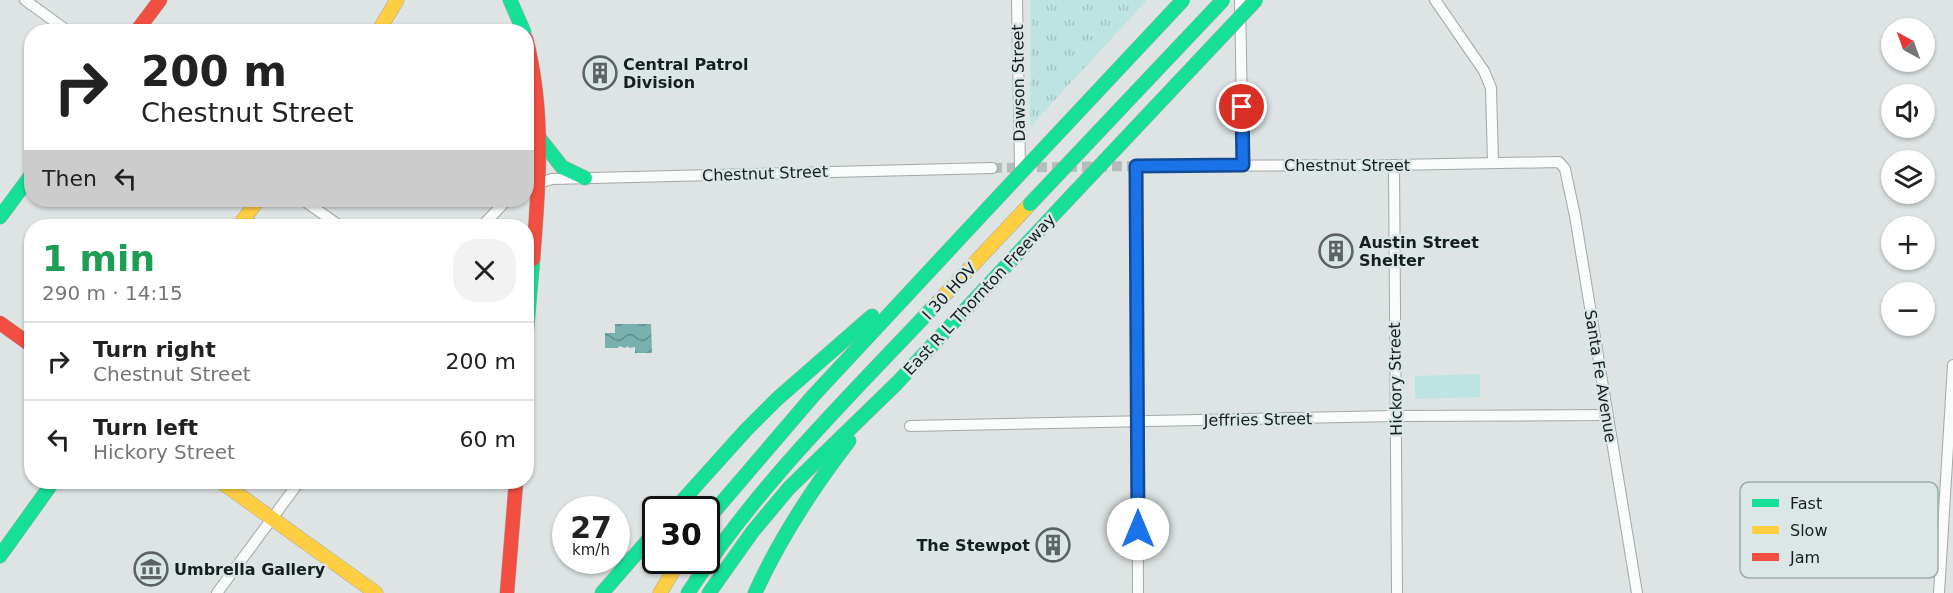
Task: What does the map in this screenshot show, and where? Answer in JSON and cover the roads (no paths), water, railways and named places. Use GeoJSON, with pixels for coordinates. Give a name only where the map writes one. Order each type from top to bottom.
{"type":"FeatureCollection","features":[{"type":"Feature","properties":{"kind":"main road"},"geometry":{"type":"LineString","coordinates":[[142,24],[160,0]]}},
{"type":"Feature","properties":{"kind":"main road"},"geometry":{"type":"LineString","coordinates":[[383,24],[397,0]]}},
{"type":"Feature","properties":{"kind":"main road"},"geometry":{"type":"LineString","coordinates":[[510,0],[520,24]]}},
{"type":"Feature","properties":{"kind":"main road"},"geometry":{"type":"LineString","coordinates":[[720,504],[758,458],[943,255],[1183,0]]}},
{"type":"Feature","properties":{"kind":"main road","name":"I 30 HOV"},"geometry":{"type":"LineString","coordinates":[[688,593],[734,526],[769,483],[1209,0]]}},
{"type":"Feature","properties":{"kind":"main road","name":"I 30 HOV"},"geometry":{"type":"LineString","coordinates":[[720,531],[785,453],[1223,0]]}},
{"type":"Feature","properties":{"kind":"main road","name":"East R L Thornton Freeway"},"geometry":{"type":"LineString","coordinates":[[709,593],[753,531],[789,488],[897,383],[1256,0]]}},
{"type":"Feature","properties":{"kind":"main road"},"geometry":{"type":"LineString","coordinates":[[534,66],[538,92],[540,139],[534,174]]}},
{"type":"Feature","properties":{"kind":"main road"},"geometry":{"type":"LineString","coordinates":[[540,139],[562,167],[585,178]]}},
{"type":"Feature","properties":{"kind":"main road"},"geometry":{"type":"LineString","coordinates":[[0,217],[24,185]]}},
{"type":"Feature","properties":{"kind":"main road"},"geometry":{"type":"LineString","coordinates":[[243,219],[253,207]]}},
{"type":"Feature","properties":{"kind":"main road"},"geometry":{"type":"LineString","coordinates":[[687,496],[777,399],[943,255]]}},
{"type":"Feature","properties":{"kind":"main road"},"geometry":{"type":"LineString","coordinates":[[0,323],[24,340]]}},
{"type":"Feature","properties":{"kind":"main road"},"geometry":{"type":"LineString","coordinates":[[755,593],[775,552],[805,502],[847,443],[897,383]]}},
{"type":"Feature","properties":{"kind":"main road"},"geometry":{"type":"LineString","coordinates":[[0,556],[48,489]]}},
{"type":"Feature","properties":{"kind":"main road"},"geometry":{"type":"LineString","coordinates":[[231,489],[376,593]]}},
{"type":"Feature","properties":{"kind":"main road"},"geometry":{"type":"LineString","coordinates":[[507,593],[515,489]]}},
{"type":"Feature","properties":{"kind":"main road"},"geometry":{"type":"LineString","coordinates":[[602,593],[642,547]]}},
{"type":"Feature","properties":{"kind":"main road"},"geometry":{"type":"LineString","coordinates":[[660,593],[671,574]]}},
{"type":"Feature","properties":{"kind":"main road"},"geometry":{"type":"LineString","coordinates":[[678,593],[690,574]]}},
{"type":"Feature","properties":{"kind":"street"},"geometry":{"type":"LineString","coordinates":[[25,0],[58,24]]}},
{"type":"Feature","properties":{"kind":"street","name":"Dawson Street"},"geometry":{"type":"LineString","coordinates":[[1017,0],[1020,167]]}},
{"type":"Feature","properties":{"kind":"street"},"geometry":{"type":"LineString","coordinates":[[1240,0],[1243,165]]}},
{"type":"Feature","properties":{"kind":"street"},"geometry":{"type":"LineString","coordinates":[[1435,0],[1484,72],[1491,88],[1493,163]]}},
{"type":"Feature","properties":{"kind":"street","name":"Chestnut Street"},"geometry":{"type":"LineString","coordinates":[[1138,422],[1136,166],[1559,162]]}},
{"type":"Feature","properties":{"kind":"street","name":"Santa Fe Avenue"},"geometry":{"type":"LineString","coordinates":[[1559,162],[1565,169],[1575,216],[1637,593]]}},
{"type":"Feature","properties":{"kind":"street","name":"Hickory Street"},"geometry":{"type":"LineString","coordinates":[[1394,165],[1397,593]]}},
{"type":"Feature","properties":{"kind":"street","name":"Chestnut Street"},"geometry":{"type":"LineString","coordinates":[[534,184],[552,179],[992,168]]}},
{"type":"Feature","properties":{"kind":"street"},"geometry":{"type":"LineString","coordinates":[[313,207],[330,219]]}},
{"type":"Feature","properties":{"kind":"street"},"geometry":{"type":"LineString","coordinates":[[489,219],[500,207]]}},
{"type":"Feature","properties":{"kind":"street"},"geometry":{"type":"LineString","coordinates":[[1939,593],[1948,518],[1953,365]]}},
{"type":"Feature","properties":{"kind":"street","name":"Jeffries Street"},"geometry":{"type":"LineString","coordinates":[[910,426],[1395,416],[1606,415]]}},
{"type":"Feature","properties":{"kind":"street"},"geometry":{"type":"LineString","coordinates":[[1138,422],[1138,593]]}},
{"type":"Feature","properties":{"kind":"street"},"geometry":{"type":"LineString","coordinates":[[217,593],[294,489]]}},
{"type":"Feature","properties":{"kind":"water"},"geometry":{"type":"Polygon","coordinates":[[[615,324],[651,324],[652,353],[635,353],[635,347],[629,348],[628,346],[605,348],[605,333],[615,333],[615,324]]]}},
{"type":"Feature","properties":{"kind":"tunnel"},"geometry":{"type":"LineString","coordinates":[[992,168],[1136,166]]}},
{"type":"Feature","properties":{"kind":"place","name":"Central Patrol Division"},"geometry":{"type":"Point","coordinates":[600,73]}},
{"type":"Feature","properties":{"kind":"place","name":"Austin Street Shelter"},"geometry":{"type":"Point","coordinates":[1336,251]}},
{"type":"Feature","properties":{"kind":"place","name":"The Stewpot"},"geometry":{"type":"Point","coordinates":[1053,545]}},
{"type":"Feature","properties":{"kind":"place","name":"Umbrella Gallery"},"geometry":{"type":"Point","coordinates":[151,569]}}]}
